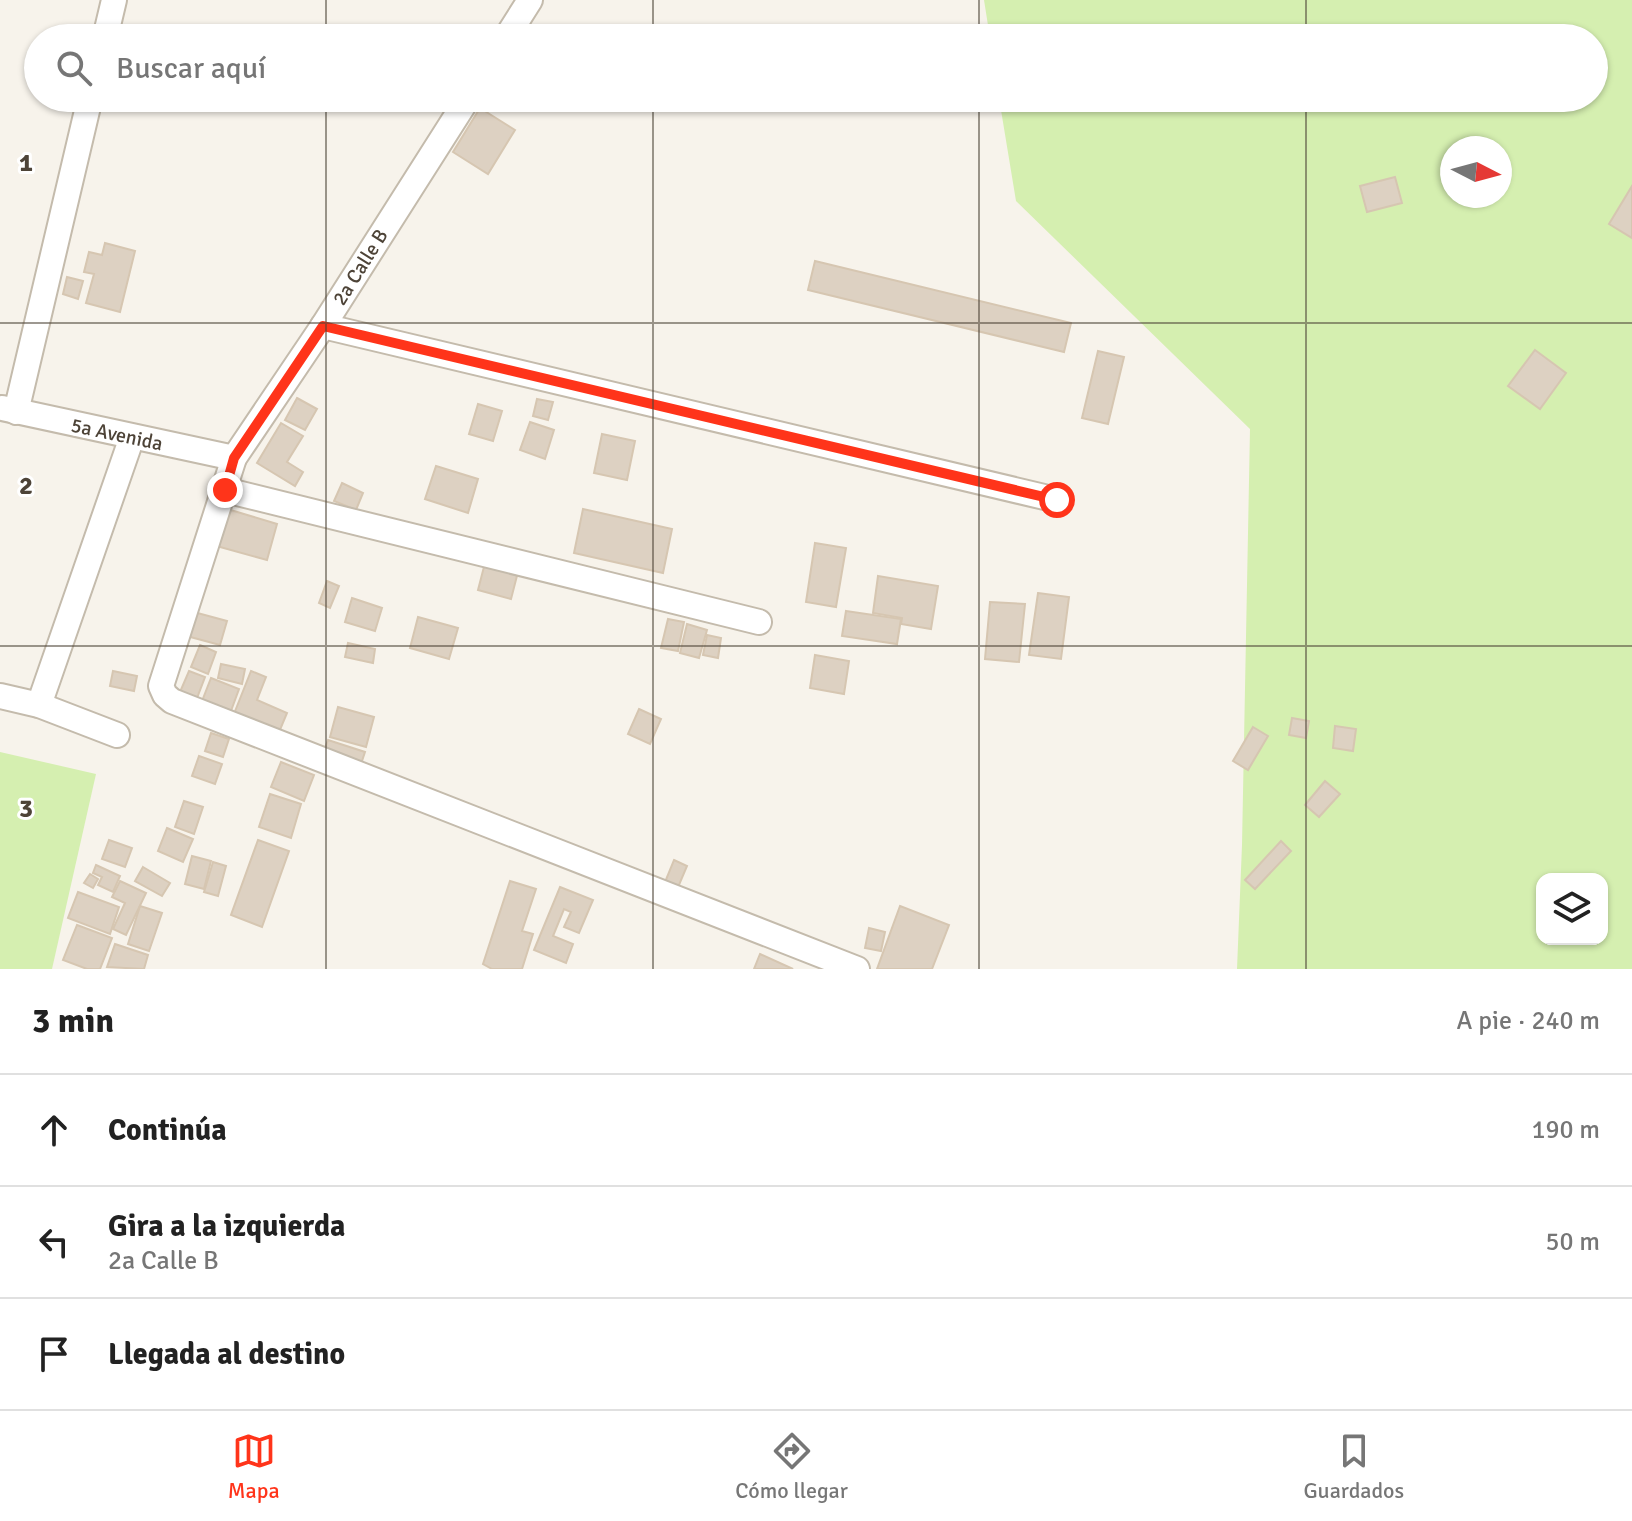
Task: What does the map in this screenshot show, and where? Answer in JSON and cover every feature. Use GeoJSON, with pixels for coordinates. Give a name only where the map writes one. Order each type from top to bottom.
{"type":"FeatureCollection","features":[{"type":"Feature","properties":{"kind":"street"},"geometry":{"type":"LineString","coordinates":[[108,24],[114,0]]}},
{"type":"Feature","properties":{"kind":"street"},"geometry":{"type":"LineString","coordinates":[[515,24],[530,0]]}},
{"type":"Feature","properties":{"kind":"street"},"geometry":{"type":"LineString","coordinates":[[8,409],[86,112]]}},
{"type":"Feature","properties":{"kind":"street","name":"2a Calle B"},"geometry":{"type":"LineString","coordinates":[[459,112],[323,326],[234,458],[161,686],[172,701],[857,969]]}},
{"type":"Feature","properties":{"kind":"street"},"geometry":{"type":"LineString","coordinates":[[323,326],[1057,500]]}},
{"type":"Feature","properties":{"kind":"street","name":"5a Avenida"},"geometry":{"type":"LineString","coordinates":[[8,409],[234,458]]}},
{"type":"Feature","properties":{"kind":"street"},"geometry":{"type":"LineString","coordinates":[[39,705],[132,437]]}},
{"type":"Feature","properties":{"kind":"street"},"geometry":{"type":"LineString","coordinates":[[225,490],[759,622]]}},
{"type":"Feature","properties":{"kind":"street"},"geometry":{"type":"LineString","coordinates":[[0,696],[39,705],[117,735]]}},
{"type":"Feature","properties":{"kind":"green space"},"geometry":{"type":"Polygon","coordinates":[[[984,0],[1632,0],[1632,969],[1237,969],[1250,429],[1016,201],[1001,112],[1608,112],[1608,24],[988,24],[984,0]]]}},
{"type":"Feature","properties":{"kind":"green space"},"geometry":{"type":"Polygon","coordinates":[[[0,752],[96,774],[52,969],[0,969],[0,752]]]}},
{"type":"Feature","properties":{"kind":"building"},"geometry":{"type":"Polygon","coordinates":[[[478,112],[486,112],[515,130],[488,174],[453,152],[478,112]]]}},
{"type":"Feature","properties":{"kind":"building"},"geometry":{"type":"Polygon","coordinates":[[[1395,177],[1402,203],[1367,212],[1360,186],[1395,177]]]}},
{"type":"Feature","properties":{"kind":"building"},"geometry":{"type":"Polygon","coordinates":[[[1632,186],[1632,238],[1609,224],[1632,186]]]}},
{"type":"Feature","properties":{"kind":"building"},"geometry":{"type":"Polygon","coordinates":[[[105,243],[135,251],[120,312],[86,303],[94,274],[84,272],[89,252],[102,255],[105,243]]]}},
{"type":"Feature","properties":{"kind":"building"},"geometry":{"type":"Polygon","coordinates":[[[815,261],[1071,323],[1064,352],[808,290],[815,261]]]}},
{"type":"Feature","properties":{"kind":"building"},"geometry":{"type":"Polygon","coordinates":[[[67,277],[83,281],[78,299],[63,294],[67,277]]]}},
{"type":"Feature","properties":{"kind":"building"},"geometry":{"type":"Polygon","coordinates":[[[1535,350],[1566,373],[1540,409],[1508,386],[1535,350]]]}},
{"type":"Feature","properties":{"kind":"building"},"geometry":{"type":"Polygon","coordinates":[[[1098,351],[1124,357],[1108,424],[1082,418],[1098,351]]]}},
{"type":"Feature","properties":{"kind":"building"},"geometry":{"type":"Polygon","coordinates":[[[297,398],[317,409],[305,430],[285,420],[297,398]]]}},
{"type":"Feature","properties":{"kind":"building"},"geometry":{"type":"Polygon","coordinates":[[[537,399],[553,402],[548,420],[533,416],[537,399]]]}},
{"type":"Feature","properties":{"kind":"building"},"geometry":{"type":"Polygon","coordinates":[[[478,404],[502,411],[493,441],[469,434],[478,404]]]}},
{"type":"Feature","properties":{"kind":"building"},"geometry":{"type":"Polygon","coordinates":[[[530,422],[554,430],[545,459],[520,450],[530,422]]]}},
{"type":"Feature","properties":{"kind":"building"},"geometry":{"type":"Polygon","coordinates":[[[281,423],[303,436],[287,462],[303,472],[295,486],[257,463],[281,423]]]}},
{"type":"Feature","properties":{"kind":"building"},"geometry":{"type":"Polygon","coordinates":[[[602,434],[635,441],[627,480],[594,473],[602,434]]]}},
{"type":"Feature","properties":{"kind":"building"},"geometry":{"type":"Polygon","coordinates":[[[436,466],[478,479],[468,513],[425,499],[436,466]]]}},
{"type":"Feature","properties":{"kind":"building"},"geometry":{"type":"Polygon","coordinates":[[[342,483],[363,493],[356,510],[334,501],[342,483]]]}},
{"type":"Feature","properties":{"kind":"building"},"geometry":{"type":"Polygon","coordinates":[[[224,508],[277,524],[267,560],[213,545],[224,508]]]}},
{"type":"Feature","properties":{"kind":"building"},"geometry":{"type":"Polygon","coordinates":[[[583,509],[672,529],[663,573],[574,553],[583,509]]]}},
{"type":"Feature","properties":{"kind":"building"},"geometry":{"type":"Polygon","coordinates":[[[815,543],[846,548],[836,607],[806,602],[815,543]]]}},
{"type":"Feature","properties":{"kind":"building"},"geometry":{"type":"Polygon","coordinates":[[[486,559],[519,568],[511,599],[478,590],[486,559]]]}},
{"type":"Feature","properties":{"kind":"building"},"geometry":{"type":"Polygon","coordinates":[[[878,576],[938,586],[931,629],[901,624],[902,618],[873,613],[878,576]]]}},
{"type":"Feature","properties":{"kind":"building"},"geometry":{"type":"Polygon","coordinates":[[[327,581],[339,586],[330,608],[319,603],[327,581]]]}},
{"type":"Feature","properties":{"kind":"building"},"geometry":{"type":"Polygon","coordinates":[[[1038,593],[1069,597],[1061,659],[1029,655],[1038,593]]]}},
{"type":"Feature","properties":{"kind":"building"},"geometry":{"type":"Polygon","coordinates":[[[352,598],[382,608],[375,631],[345,622],[352,598]]]}},
{"type":"Feature","properties":{"kind":"building"},"geometry":{"type":"Polygon","coordinates":[[[990,602],[1025,604],[1019,662],[985,659],[990,602]]]}},
{"type":"Feature","properties":{"kind":"building"},"geometry":{"type":"Polygon","coordinates":[[[190,611],[227,621],[220,645],[183,635],[190,611]]]}},
{"type":"Feature","properties":{"kind":"building"},"geometry":{"type":"Polygon","coordinates":[[[846,611],[901,619],[897,644],[842,636],[846,611]]]}},
{"type":"Feature","properties":{"kind":"building"},"geometry":{"type":"Polygon","coordinates":[[[418,617],[458,628],[449,659],[410,648],[418,617]]]}},
{"type":"Feature","properties":{"kind":"building"},"geometry":{"type":"Polygon","coordinates":[[[668,619],[684,622],[678,651],[661,648],[668,619]]]}},
{"type":"Feature","properties":{"kind":"building"},"geometry":{"type":"Polygon","coordinates":[[[687,624],[707,630],[699,658],[680,653],[687,624]]]}},
{"type":"Feature","properties":{"kind":"building"},"geometry":{"type":"Polygon","coordinates":[[[707,635],[721,638],[718,658],[703,655],[707,635]]]}},
{"type":"Feature","properties":{"kind":"building"},"geometry":{"type":"Polygon","coordinates":[[[348,643],[375,649],[373,663],[345,657],[348,643]]]}},
{"type":"Feature","properties":{"kind":"building"},"geometry":{"type":"Polygon","coordinates":[[[200,645],[216,652],[208,674],[191,667],[200,645]]]}},
{"type":"Feature","properties":{"kind":"building"},"geometry":{"type":"Polygon","coordinates":[[[815,655],[849,661],[844,694],[810,688],[815,655]]]}},
{"type":"Feature","properties":{"kind":"building"},"geometry":{"type":"Polygon","coordinates":[[[221,664],[245,669],[242,684],[218,678],[221,664]]]}},
{"type":"Feature","properties":{"kind":"building"},"geometry":{"type":"Polygon","coordinates":[[[113,671],[137,676],[134,691],[110,686],[113,671]]]}},
{"type":"Feature","properties":{"kind":"building"},"geometry":{"type":"Polygon","coordinates":[[[189,671],[205,677],[194,706],[177,699],[189,671]]]}},
{"type":"Feature","properties":{"kind":"building"},"geometry":{"type":"Polygon","coordinates":[[[251,671],[266,677],[257,700],[287,713],[277,737],[232,719],[251,671]]]}},
{"type":"Feature","properties":{"kind":"building"},"geometry":{"type":"Polygon","coordinates":[[[211,678],[239,689],[228,719],[199,709],[211,678]]]}},
{"type":"Feature","properties":{"kind":"building"},"geometry":{"type":"Polygon","coordinates":[[[338,707],[374,717],[366,747],[330,737],[338,707]]]}},
{"type":"Feature","properties":{"kind":"building"},"geometry":{"type":"Polygon","coordinates":[[[639,709],[661,719],[650,744],[628,734],[639,709]]]}},
{"type":"Feature","properties":{"kind":"building"},"geometry":{"type":"Polygon","coordinates":[[[1292,718],[1309,721],[1306,738],[1289,735],[1292,718]]]}},
{"type":"Feature","properties":{"kind":"building"},"geometry":{"type":"Polygon","coordinates":[[[1335,726],[1356,729],[1353,751],[1333,748],[1335,726]]]}},
{"type":"Feature","properties":{"kind":"building"},"geometry":{"type":"Polygon","coordinates":[[[1253,727],[1268,736],[1248,770],[1233,761],[1253,727]]]}},
{"type":"Feature","properties":{"kind":"building"},"geometry":{"type":"Polygon","coordinates":[[[211,733],[229,739],[223,757],[205,751],[211,733]]]}},
{"type":"Feature","properties":{"kind":"building"},"geometry":{"type":"Polygon","coordinates":[[[328,740],[365,752],[361,764],[324,751],[328,740]]]}},
{"type":"Feature","properties":{"kind":"building"},"geometry":{"type":"Polygon","coordinates":[[[199,756],[222,764],[215,784],[192,776],[199,756]]]}},
{"type":"Feature","properties":{"kind":"building"},"geometry":{"type":"Polygon","coordinates":[[[281,762],[314,775],[304,801],[271,787],[281,762]]]}},
{"type":"Feature","properties":{"kind":"building"},"geometry":{"type":"Polygon","coordinates":[[[1325,781],[1340,794],[1319,817],[1305,805],[1325,781]]]}},
{"type":"Feature","properties":{"kind":"building"},"geometry":{"type":"Polygon","coordinates":[[[270,794],[301,804],[291,838],[259,827],[270,794]]]}},
{"type":"Feature","properties":{"kind":"building"},"geometry":{"type":"Polygon","coordinates":[[[184,801],[203,807],[194,834],[175,827],[184,801]]]}},
{"type":"Feature","properties":{"kind":"building"},"geometry":{"type":"Polygon","coordinates":[[[167,828],[193,839],[183,862],[158,851],[167,828]]]}},
{"type":"Feature","properties":{"kind":"building"},"geometry":{"type":"Polygon","coordinates":[[[109,840],[132,848],[125,867],[102,859],[109,840]]]}},
{"type":"Feature","properties":{"kind":"building"},"geometry":{"type":"Polygon","coordinates":[[[258,840],[289,851],[262,927],[231,915],[258,840]]]}},
{"type":"Feature","properties":{"kind":"building"},"geometry":{"type":"Polygon","coordinates":[[[1281,841],[1291,851],[1255,889],[1245,880],[1281,841]]]}},
{"type":"Feature","properties":{"kind":"building"},"geometry":{"type":"Polygon","coordinates":[[[192,856],[211,861],[204,889],[185,884],[192,856]]]}},
{"type":"Feature","properties":{"kind":"building"},"geometry":{"type":"Polygon","coordinates":[[[674,860],[687,866],[676,892],[663,887],[674,860]]]}},
{"type":"Feature","properties":{"kind":"building"},"geometry":{"type":"Polygon","coordinates":[[[213,862],[226,866],[218,896],[204,892],[213,862]]]}},
{"type":"Feature","properties":{"kind":"building"},"geometry":{"type":"Polygon","coordinates":[[[96,865],[120,876],[113,892],[98,885],[102,877],[93,873],[96,865]]]}},
{"type":"Feature","properties":{"kind":"building"},"geometry":{"type":"Polygon","coordinates":[[[143,867],[170,883],[162,896],[135,881],[143,867]]]}},
{"type":"Feature","properties":{"kind":"building"},"geometry":{"type":"Polygon","coordinates":[[[90,874],[98,879],[93,888],[84,883],[90,874]]]}},
{"type":"Feature","properties":{"kind":"building"},"geometry":{"type":"Polygon","coordinates":[[[120,881],[146,893],[126,935],[113,929],[125,903],[112,897],[120,881]]]}},
{"type":"Feature","properties":{"kind":"building"},"geometry":{"type":"Polygon","coordinates":[[[510,881],[536,889],[522,931],[533,934],[522,969],[492,969],[483,964],[510,881]]]}},
{"type":"Feature","properties":{"kind":"building"},"geometry":{"type":"Polygon","coordinates":[[[560,887],[593,900],[579,933],[564,927],[571,912],[564,909],[553,936],[573,944],[566,963],[534,950],[560,887]]]}},
{"type":"Feature","properties":{"kind":"building"},"geometry":{"type":"Polygon","coordinates":[[[78,892],[119,907],[110,934],[68,918],[78,892]]]}},
{"type":"Feature","properties":{"kind":"building"},"geometry":{"type":"Polygon","coordinates":[[[140,906],[162,913],[149,951],[128,944],[140,906]]]}},
{"type":"Feature","properties":{"kind":"building"},"geometry":{"type":"Polygon","coordinates":[[[900,906],[949,925],[932,969],[877,969],[900,906]]]}},
{"type":"Feature","properties":{"kind":"building"},"geometry":{"type":"Polygon","coordinates":[[[77,925],[112,938],[100,969],[87,969],[63,960],[77,925]]]}},
{"type":"Feature","properties":{"kind":"building"},"geometry":{"type":"Polygon","coordinates":[[[869,928],[885,932],[881,951],[865,948],[869,928]]]}},
{"type":"Feature","properties":{"kind":"building"},"geometry":{"type":"Polygon","coordinates":[[[115,944],[148,955],[144,969],[107,967],[115,944]]]}},
{"type":"Feature","properties":{"kind":"building"},"geometry":{"type":"Polygon","coordinates":[[[760,954],[793,969],[754,969],[760,954]]]}},
{"type":"Feature","properties":{"kind":"route"},"geometry":{"type":"LineString","coordinates":[[225,490],[234,458],[323,326],[1057,500]]}}]}
